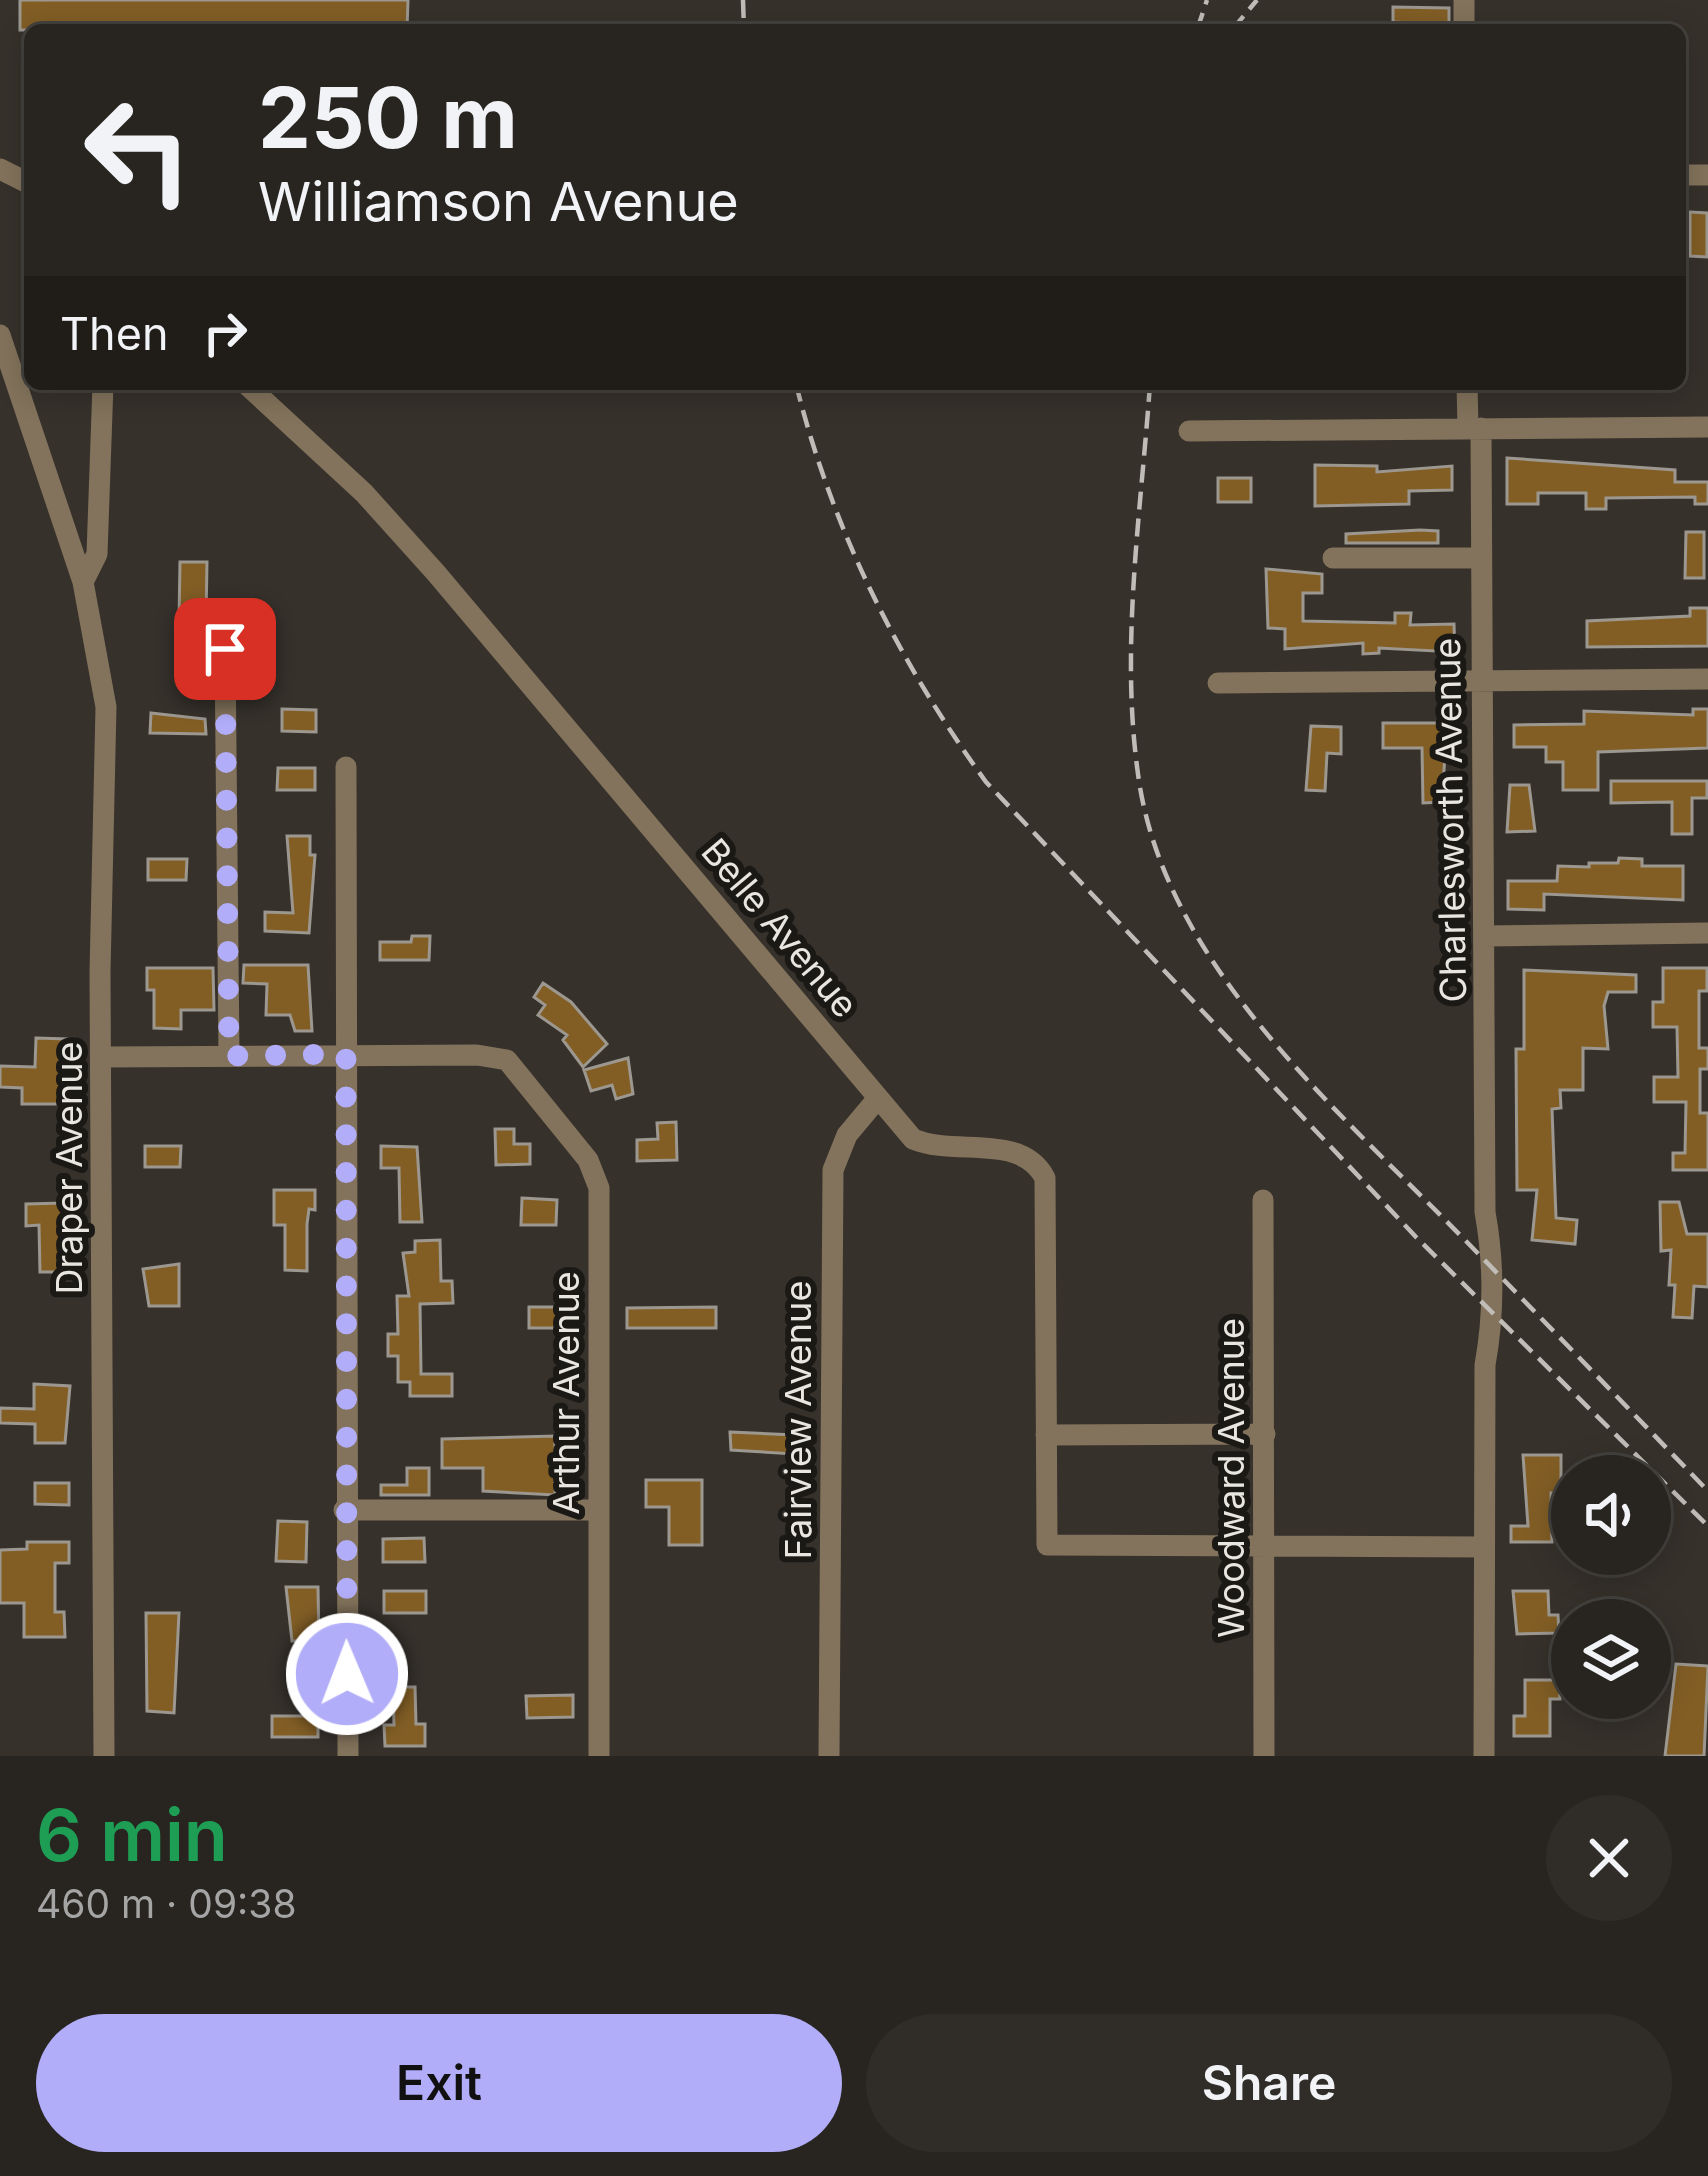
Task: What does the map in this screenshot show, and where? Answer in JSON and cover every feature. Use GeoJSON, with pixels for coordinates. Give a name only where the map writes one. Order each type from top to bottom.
{"type":"FeatureCollection","features":[{"type":"Feature","properties":{"kind":"street","name":"Draper Avenue"},"geometry":{"type":"LineString","coordinates":[[0,334],[8,382],[83,582],[106,707],[104,1756]]}},
{"type":"Feature","properties":{"kind":"street","name":"Draper Avenue"},"geometry":{"type":"LineString","coordinates":[[83,582],[97,554],[104,390]]}},
{"type":"Feature","properties":{"kind":"street","name":"Belle Avenue"},"geometry":{"type":"LineString","coordinates":[[252,390],[364,493],[436,573],[913,1139],[938,1149],[1018,1150],[1035,1159],[1045,1178],[1047,1545],[1266,1546]]}},
{"type":"Feature","properties":{"kind":"street","name":"Charlesworth Avenue"},"geometry":{"type":"LineString","coordinates":[[1469,390],[1481,558],[1485,1212],[1476,1243],[1476,1333],[1484,1365],[1484,1756]]}},
{"type":"Feature","properties":{"kind":"street"},"geometry":{"type":"LineString","coordinates":[[1189,431],[1708,427]]}},
{"type":"Feature","properties":{"kind":"street"},"geometry":{"type":"LineString","coordinates":[[1333,558],[1481,558]]}},
{"type":"Feature","properties":{"kind":"street"},"geometry":{"type":"LineString","coordinates":[[225,649],[229,1056]]}},
{"type":"Feature","properties":{"kind":"street"},"geometry":{"type":"LineString","coordinates":[[1218,683],[1708,679]]}},
{"type":"Feature","properties":{"kind":"street"},"geometry":{"type":"LineString","coordinates":[[346,767],[348,1756]]}},
{"type":"Feature","properties":{"kind":"street"},"geometry":{"type":"LineString","coordinates":[[1485,936],[1708,933]]}},
{"type":"Feature","properties":{"kind":"street"},"geometry":{"type":"LineString","coordinates":[[102,1057],[346,1054]]}},
{"type":"Feature","properties":{"kind":"street","name":"Arthur Avenue"},"geometry":{"type":"LineString","coordinates":[[346,1054],[507,1060],[588,1160],[599,1188],[599,1756]]}},
{"type":"Feature","properties":{"kind":"street","name":"Fairview Avenue"},"geometry":{"type":"LineString","coordinates":[[829,1756],[833,1170],[847,1136],[878,1098]]}},
{"type":"Feature","properties":{"kind":"street","name":"Woodward Avenue"},"geometry":{"type":"LineString","coordinates":[[1263,1200],[1264,1756]]}},
{"type":"Feature","properties":{"kind":"street"},"geometry":{"type":"LineString","coordinates":[[1046,1435],[1265,1434]]}},
{"type":"Feature","properties":{"kind":"street"},"geometry":{"type":"LineString","coordinates":[[344,1510],[599,1510]]}},
{"type":"Feature","properties":{"kind":"street"},"geometry":{"type":"LineString","coordinates":[[1266,1546],[1484,1547]]}},
{"type":"Feature","properties":{"kind":"building"},"geometry":{"type":"Polygon","coordinates":[[[20,0],[408,0],[407,24],[24,24],[20,30],[20,0]]]}},
{"type":"Feature","properties":{"kind":"building"},"geometry":{"type":"Polygon","coordinates":[[[1393,7],[1449,8],[1449,24],[1393,22],[1393,7]]]}},
{"type":"Feature","properties":{"kind":"building"},"geometry":{"type":"Polygon","coordinates":[[[1690,212],[1707,213],[1707,257],[1690,256],[1690,212]]]}},
{"type":"Feature","properties":{"kind":"building"},"geometry":{"type":"Polygon","coordinates":[[[1507,458],[1675,470],[1675,482],[1708,482],[1708,504],[1695,504],[1695,497],[1606,498],[1606,509],[1586,509],[1586,493],[1538,493],[1538,504],[1507,504],[1507,458]]]}},
{"type":"Feature","properties":{"kind":"building"},"geometry":{"type":"Polygon","coordinates":[[[1315,465],[1377,466],[1377,472],[1452,466],[1452,490],[1409,491],[1409,504],[1315,506],[1315,465]]]}},
{"type":"Feature","properties":{"kind":"building"},"geometry":{"type":"Polygon","coordinates":[[[1218,478],[1251,478],[1251,502],[1218,502],[1218,478]]]}},
{"type":"Feature","properties":{"kind":"building"},"geometry":{"type":"Polygon","coordinates":[[[1438,531],[1438,543],[1346,543],[1346,534],[1438,531]]]}},
{"type":"Feature","properties":{"kind":"building"},"geometry":{"type":"Polygon","coordinates":[[[1686,532],[1704,532],[1704,578],[1685,578],[1686,532]]]}},
{"type":"Feature","properties":{"kind":"building"},"geometry":{"type":"Polygon","coordinates":[[[180,562],[207,562],[206,620],[179,620],[180,562]]]}},
{"type":"Feature","properties":{"kind":"building"},"geometry":{"type":"Polygon","coordinates":[[[1266,569],[1322,574],[1322,593],[1303,593],[1303,621],[1395,623],[1395,613],[1411,613],[1410,625],[1454,624],[1455,652],[1379,648],[1379,653],[1363,654],[1363,643],[1285,649],[1285,629],[1268,628],[1266,569]]]}},
{"type":"Feature","properties":{"kind":"building"},"geometry":{"type":"Polygon","coordinates":[[[1690,608],[1708,608],[1708,646],[1587,647],[1587,621],[1690,616],[1690,608]]]}},
{"type":"Feature","properties":{"kind":"building"},"geometry":{"type":"Polygon","coordinates":[[[282,709],[316,710],[316,732],[282,731],[282,709]]]}},
{"type":"Feature","properties":{"kind":"building"},"geometry":{"type":"Polygon","coordinates":[[[1693,709],[1708,709],[1708,748],[1598,752],[1598,790],[1563,790],[1563,762],[1546,762],[1546,747],[1514,747],[1514,725],[1584,724],[1584,711],[1693,715],[1693,709]]]}},
{"type":"Feature","properties":{"kind":"building"},"geometry":{"type":"Polygon","coordinates":[[[151,713],[205,719],[206,734],[150,733],[151,713]]]}},
{"type":"Feature","properties":{"kind":"building"},"geometry":{"type":"Polygon","coordinates":[[[1383,723],[1447,723],[1442,802],[1423,803],[1422,748],[1383,748],[1383,723]]]}},
{"type":"Feature","properties":{"kind":"building"},"geometry":{"type":"Polygon","coordinates":[[[1311,726],[1341,727],[1341,754],[1327,753],[1325,791],[1306,790],[1311,726]]]}},
{"type":"Feature","properties":{"kind":"building"},"geometry":{"type":"Polygon","coordinates":[[[278,768],[315,768],[315,790],[277,790],[278,768]]]}},
{"type":"Feature","properties":{"kind":"building"},"geometry":{"type":"Polygon","coordinates":[[[1611,781],[1707,781],[1707,798],[1692,798],[1692,834],[1672,834],[1672,802],[1611,803],[1611,781]]]}},
{"type":"Feature","properties":{"kind":"building"},"geometry":{"type":"Polygon","coordinates":[[[1510,785],[1529,785],[1535,831],[1507,832],[1510,785]]]}},
{"type":"Feature","properties":{"kind":"building"},"geometry":{"type":"Polygon","coordinates":[[[287,836],[310,836],[310,855],[315,855],[309,933],[265,931],[265,912],[293,913],[287,836]]]}},
{"type":"Feature","properties":{"kind":"building"},"geometry":{"type":"Polygon","coordinates":[[[1619,858],[1642,859],[1642,866],[1683,866],[1683,900],[1544,894],[1544,910],[1508,909],[1508,881],[1557,881],[1558,866],[1589,867],[1589,863],[1618,863],[1619,858]]]}},
{"type":"Feature","properties":{"kind":"building"},"geometry":{"type":"Polygon","coordinates":[[[148,859],[187,859],[186,880],[148,880],[148,859]]]}},
{"type":"Feature","properties":{"kind":"building"},"geometry":{"type":"Polygon","coordinates":[[[412,936],[430,936],[429,960],[380,960],[380,942],[411,942],[412,936]]]}},
{"type":"Feature","properties":{"kind":"building"},"geometry":{"type":"Polygon","coordinates":[[[244,965],[308,965],[312,1031],[295,1031],[290,1015],[266,1015],[267,984],[243,983],[244,965]]]}},
{"type":"Feature","properties":{"kind":"building"},"geometry":{"type":"Polygon","coordinates":[[[147,968],[213,968],[214,1010],[181,1010],[181,1029],[154,1028],[154,990],[147,990],[147,968]]]}},
{"type":"Feature","properties":{"kind":"building"},"geometry":{"type":"Polygon","coordinates":[[[1663,968],[1707,968],[1707,991],[1699,991],[1699,1048],[1708,1048],[1708,1069],[1700,1069],[1700,1113],[1708,1113],[1708,1170],[1673,1170],[1673,1153],[1685,1153],[1686,1102],[1654,1102],[1654,1077],[1678,1077],[1677,1027],[1653,1027],[1653,1002],[1663,1002],[1663,968]]]}},
{"type":"Feature","properties":{"kind":"building"},"geometry":{"type":"Polygon","coordinates":[[[1524,970],[1636,975],[1636,992],[1608,992],[1604,1006],[1608,1049],[1583,1048],[1583,1090],[1560,1090],[1561,1108],[1552,1109],[1556,1218],[1577,1220],[1575,1244],[1532,1240],[1537,1190],[1517,1190],[1516,1049],[1524,1049],[1524,970]]]}},
{"type":"Feature","properties":{"kind":"building"},"geometry":{"type":"Polygon","coordinates":[[[543,983],[571,1002],[607,1044],[583,1067],[563,1040],[567,1035],[538,1015],[545,1005],[534,997],[543,983]]]}},
{"type":"Feature","properties":{"kind":"building"},"geometry":{"type":"Polygon","coordinates":[[[36,1038],[67,1039],[67,1057],[60,1057],[60,1104],[22,1104],[22,1088],[0,1087],[0,1066],[35,1067],[36,1038]]]}},
{"type":"Feature","properties":{"kind":"building"},"geometry":{"type":"Polygon","coordinates":[[[628,1058],[633,1094],[616,1099],[612,1085],[591,1091],[584,1070],[628,1058]]]}},
{"type":"Feature","properties":{"kind":"building"},"geometry":{"type":"Polygon","coordinates":[[[676,1122],[677,1160],[637,1161],[637,1140],[658,1139],[657,1123],[676,1122]]]}},
{"type":"Feature","properties":{"kind":"building"},"geometry":{"type":"Polygon","coordinates":[[[495,1129],[514,1129],[514,1144],[530,1144],[530,1164],[496,1165],[495,1129]]]}},
{"type":"Feature","properties":{"kind":"building"},"geometry":{"type":"Polygon","coordinates":[[[145,1146],[181,1146],[180,1167],[145,1167],[145,1146]]]}},
{"type":"Feature","properties":{"kind":"building"},"geometry":{"type":"Polygon","coordinates":[[[381,1146],[417,1147],[422,1222],[400,1222],[399,1168],[381,1168],[381,1146]]]}},
{"type":"Feature","properties":{"kind":"building"},"geometry":{"type":"Polygon","coordinates":[[[274,1190],[315,1190],[315,1210],[309,1209],[307,1224],[307,1271],[285,1270],[285,1225],[274,1225],[274,1190]]]}},
{"type":"Feature","properties":{"kind":"building"},"geometry":{"type":"Polygon","coordinates":[[[522,1198],[557,1200],[556,1225],[521,1225],[522,1198]]]}},
{"type":"Feature","properties":{"kind":"building"},"geometry":{"type":"Polygon","coordinates":[[[1660,1202],[1679,1202],[1687,1234],[1708,1234],[1708,1287],[1694,1286],[1692,1318],[1673,1317],[1675,1285],[1669,1285],[1671,1250],[1661,1251],[1660,1202]]]}},
{"type":"Feature","properties":{"kind":"building"},"geometry":{"type":"Polygon","coordinates":[[[64,1203],[60,1272],[40,1272],[39,1225],[26,1226],[26,1204],[64,1203]]]}},
{"type":"Feature","properties":{"kind":"building"},"geometry":{"type":"Polygon","coordinates":[[[440,1240],[441,1281],[452,1281],[453,1303],[420,1304],[421,1374],[452,1374],[452,1396],[410,1396],[410,1382],[398,1382],[398,1356],[388,1356],[388,1334],[398,1334],[397,1296],[409,1296],[403,1253],[415,1252],[415,1241],[440,1240]]]}},
{"type":"Feature","properties":{"kind":"building"},"geometry":{"type":"Polygon","coordinates":[[[179,1264],[179,1306],[149,1306],[143,1269],[179,1264]]]}},
{"type":"Feature","properties":{"kind":"building"},"geometry":{"type":"Polygon","coordinates":[[[529,1307],[564,1307],[564,1328],[529,1328],[529,1307]]]}},
{"type":"Feature","properties":{"kind":"building"},"geometry":{"type":"Polygon","coordinates":[[[716,1307],[716,1328],[627,1328],[627,1308],[716,1307]]]}},
{"type":"Feature","properties":{"kind":"building"},"geometry":{"type":"Polygon","coordinates":[[[34,1384],[70,1386],[65,1443],[35,1443],[35,1424],[0,1423],[0,1408],[34,1409],[34,1384]]]}},
{"type":"Feature","properties":{"kind":"building"},"geometry":{"type":"Polygon","coordinates":[[[730,1432],[794,1435],[794,1454],[731,1450],[730,1432]]]}},
{"type":"Feature","properties":{"kind":"building"},"geometry":{"type":"Polygon","coordinates":[[[555,1436],[555,1495],[483,1491],[483,1468],[442,1468],[442,1439],[555,1436]]]}},
{"type":"Feature","properties":{"kind":"building"},"geometry":{"type":"Polygon","coordinates":[[[1523,1455],[1551,1455],[1551,1542],[1511,1542],[1511,1526],[1528,1526],[1523,1455]]]}},
{"type":"Feature","properties":{"kind":"building"},"geometry":{"type":"Polygon","coordinates":[[[407,1468],[429,1468],[429,1495],[381,1495],[381,1485],[407,1485],[407,1468]]]}},
{"type":"Feature","properties":{"kind":"building"},"geometry":{"type":"Polygon","coordinates":[[[646,1480],[702,1480],[702,1545],[669,1545],[669,1507],[646,1507],[646,1480]]]}},
{"type":"Feature","properties":{"kind":"building"},"geometry":{"type":"Polygon","coordinates":[[[35,1483],[69,1483],[69,1505],[35,1504],[35,1483]]]}},
{"type":"Feature","properties":{"kind":"building"},"geometry":{"type":"Polygon","coordinates":[[[278,1521],[307,1522],[306,1562],[276,1561],[278,1521]]]}},
{"type":"Feature","properties":{"kind":"building"},"geometry":{"type":"Polygon","coordinates":[[[424,1538],[425,1562],[383,1562],[383,1539],[424,1538]]]}},
{"type":"Feature","properties":{"kind":"building"},"geometry":{"type":"Polygon","coordinates":[[[27,1542],[69,1542],[69,1563],[55,1563],[55,1612],[64,1612],[65,1637],[24,1637],[24,1603],[0,1603],[0,1550],[27,1549],[27,1542]]]}},
{"type":"Feature","properties":{"kind":"building"},"geometry":{"type":"Polygon","coordinates":[[[286,1587],[318,1587],[319,1641],[292,1641],[286,1587]]]}},
{"type":"Feature","properties":{"kind":"building"},"geometry":{"type":"Polygon","coordinates":[[[384,1591],[426,1591],[426,1613],[384,1613],[384,1591]]]}},
{"type":"Feature","properties":{"kind":"building"},"geometry":{"type":"Polygon","coordinates":[[[1513,1591],[1548,1591],[1551,1633],[1517,1634],[1513,1591]]]}},
{"type":"Feature","properties":{"kind":"building"},"geometry":{"type":"Polygon","coordinates":[[[146,1613],[179,1613],[174,1713],[147,1711],[146,1613]]]}},
{"type":"Feature","properties":{"kind":"building"},"geometry":{"type":"Polygon","coordinates":[[[1676,1664],[1708,1666],[1704,1756],[1665,1756],[1676,1664]]]}},
{"type":"Feature","properties":{"kind":"building"},"geometry":{"type":"Polygon","coordinates":[[[1525,1680],[1551,1680],[1550,1736],[1514,1736],[1514,1716],[1525,1716],[1525,1680]]]}},
{"type":"Feature","properties":{"kind":"building"},"geometry":{"type":"Polygon","coordinates":[[[393,1687],[415,1687],[416,1724],[425,1724],[425,1746],[385,1746],[384,1725],[394,1725],[393,1687]]]}},
{"type":"Feature","properties":{"kind":"building"},"geometry":{"type":"Polygon","coordinates":[[[573,1695],[573,1717],[527,1718],[526,1696],[573,1695]]]}},
{"type":"Feature","properties":{"kind":"building"},"geometry":{"type":"Polygon","coordinates":[[[272,1716],[318,1716],[318,1737],[272,1737],[272,1716]]]}},
{"type":"Feature","properties":{"kind":"railway"},"geometry":{"type":"LineString","coordinates":[[743,0],[744,24]]}},
{"type":"Feature","properties":{"kind":"railway"},"geometry":{"type":"LineString","coordinates":[[1199,24],[1207,0]]}},
{"type":"Feature","properties":{"kind":"railway"},"geometry":{"type":"LineString","coordinates":[[1237,24],[1257,0]]}},
{"type":"Feature","properties":{"kind":"railway"},"geometry":{"type":"LineString","coordinates":[[798,390],[828,490],[872,592],[924,689],[986,782],[1416,1237],[1708,1526]]}},
{"type":"Feature","properties":{"kind":"railway"},"geometry":{"type":"LineString","coordinates":[[1150,390],[1134,579],[1133,726],[1154,843],[1181,908],[1218,969],[1310,1083],[1708,1491]]}},
{"type":"Feature","properties":{"kind":"route"},"geometry":{"type":"LineString","coordinates":[[225,649],[229,1056],[346,1054],[347,1674]]}}]}
